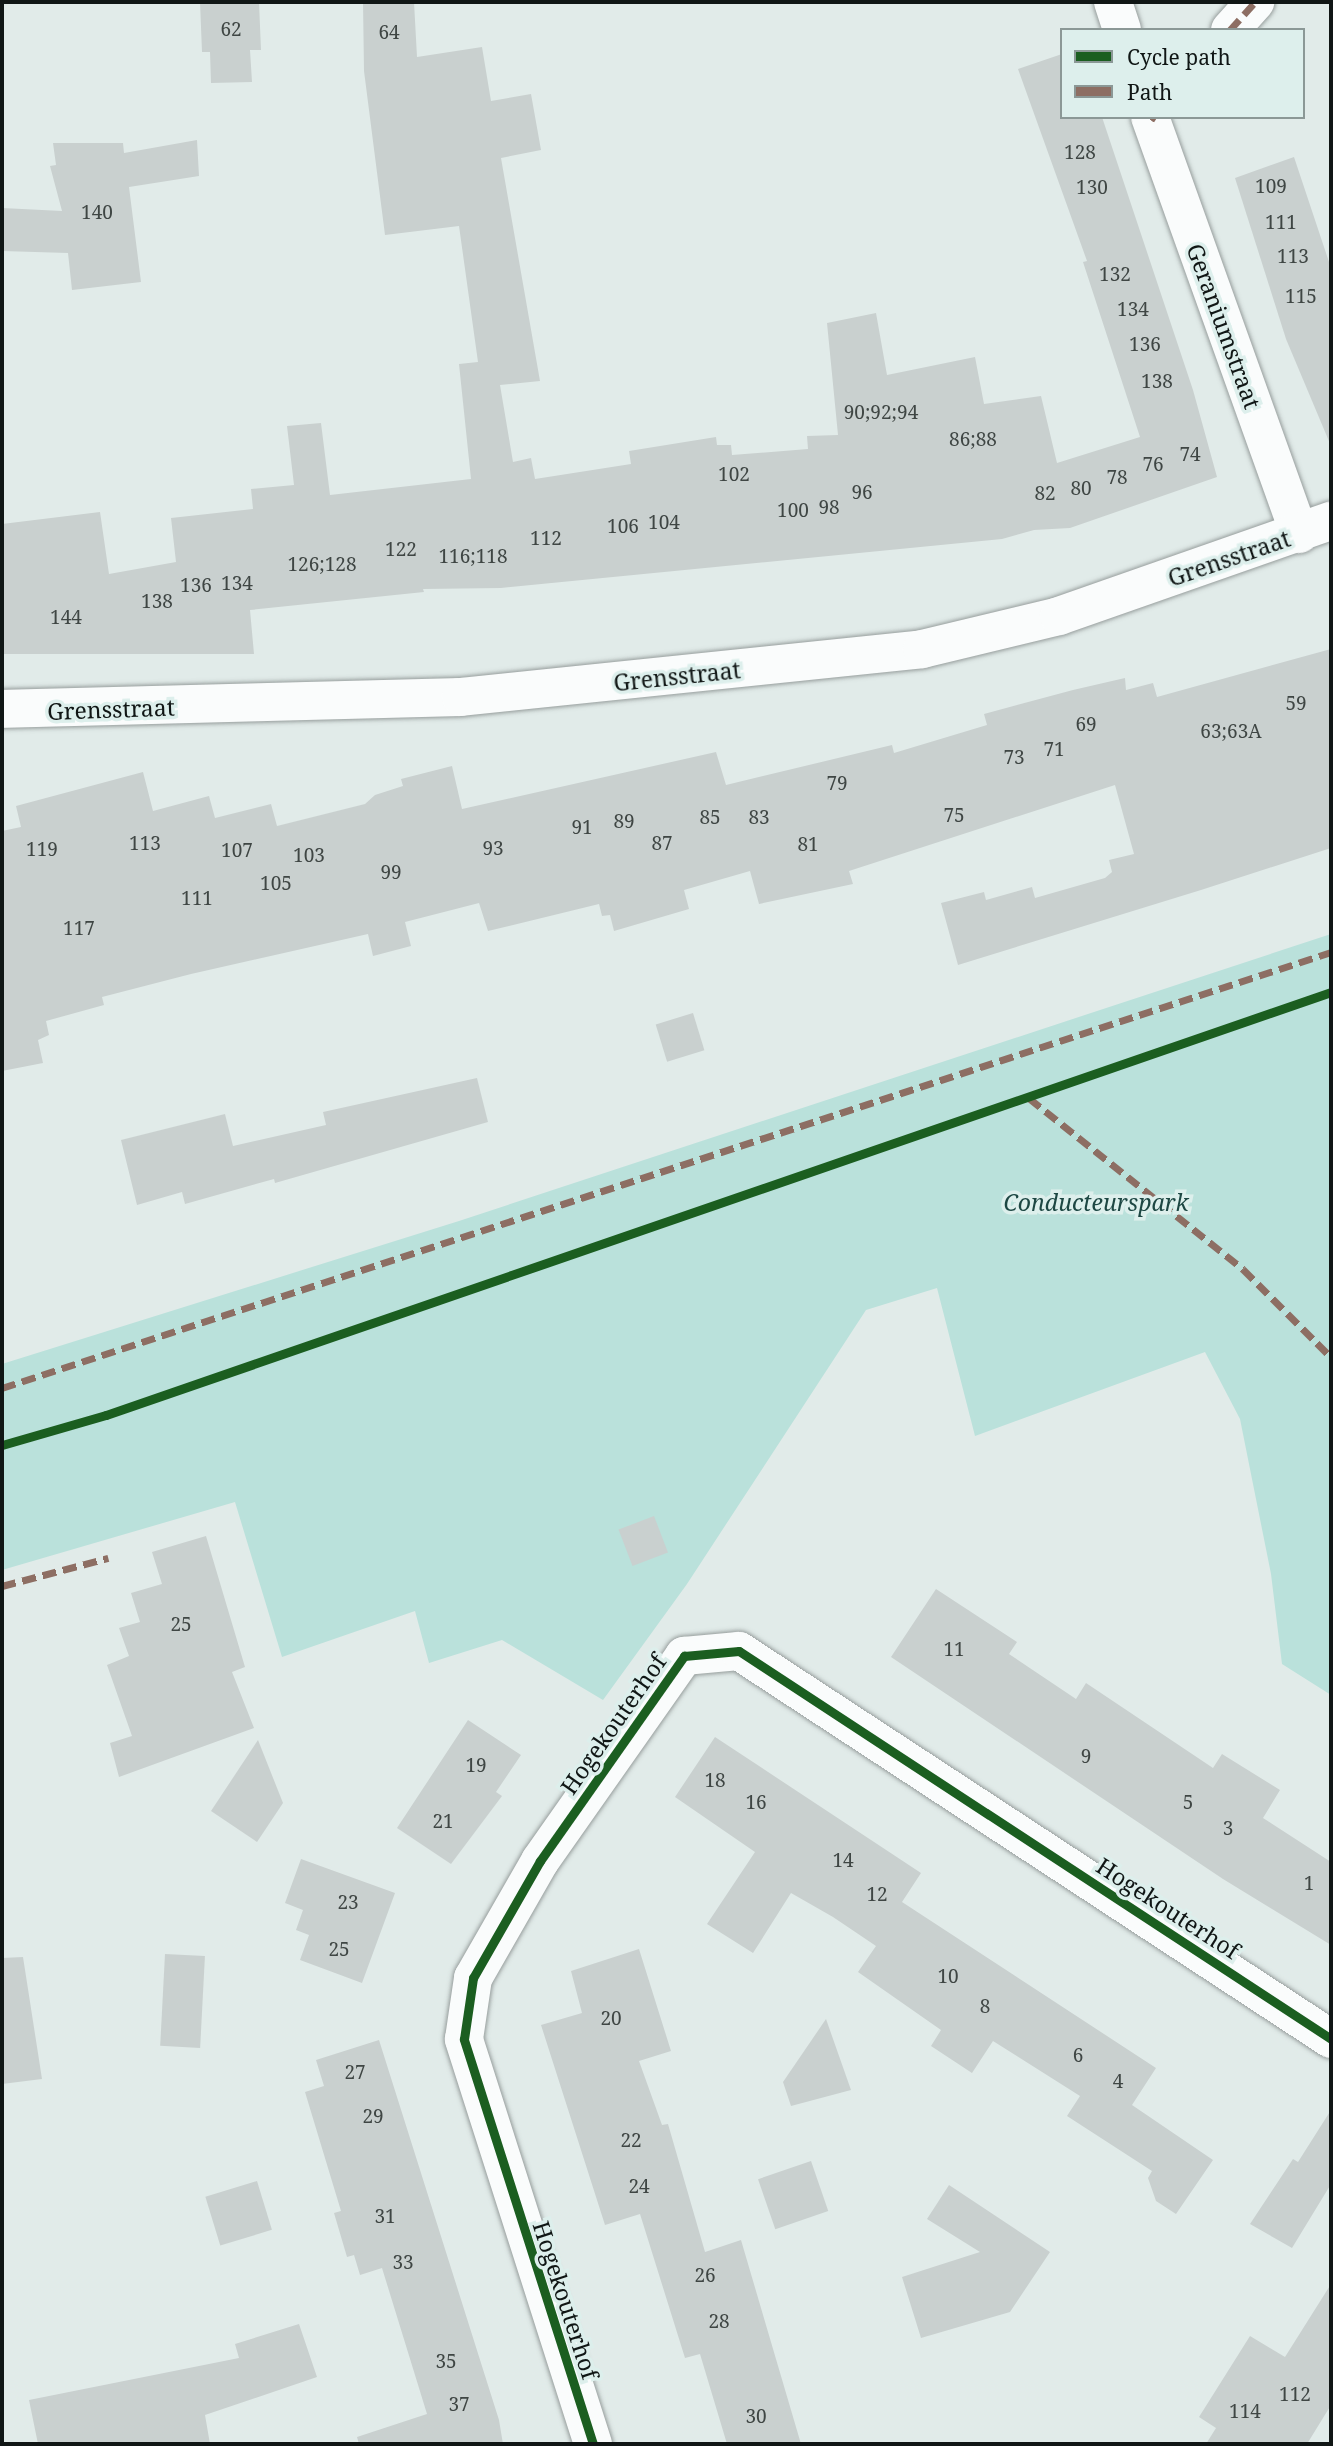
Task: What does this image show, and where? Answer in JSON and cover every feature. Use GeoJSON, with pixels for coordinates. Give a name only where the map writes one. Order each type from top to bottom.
{"type":"FeatureCollection","features":[{"type":"Feature","properties":{"kind":"street"},"geometry":{"type":"LineString","coordinates":[[1113,2],[1121,28]]}},
{"type":"Feature","properties":{"kind":"street"},"geometry":{"type":"LineString","coordinates":[[1232,28],[1255,2]]}},
{"type":"Feature","properties":{"kind":"street","name":"Geraniumstraat"},"geometry":{"type":"LineString","coordinates":[[1151,119],[1315,527]]}},
{"type":"Feature","properties":{"kind":"street","name":"Grensstraat"},"geometry":{"type":"LineString","coordinates":[[2,709],[461,697],[922,649],[1059,616],[1315,527]]}},
{"type":"Feature","properties":{"kind":"street","name":"Hogekouterhof"},"geometry":{"type":"LineString","coordinates":[[593,2444],[464,2039],[473,1978],[540,1861],[684,1656],[739,1651],[1331,2039]]}},
{"type":"Feature","properties":{"kind":"green space","name":"Conducteurspark"},"geometry":{"type":"Polygon","coordinates":[[[1331,934],[1331,1695],[1282,1664],[1271,1574],[1240,1419],[1205,1352],[975,1436],[937,1288],[866,1310],[687,1584],[603,1700],[502,1640],[429,1663],[415,1611],[282,1657],[235,1502],[2,1570],[2,1364],[459,1221],[1331,934]]]}},
{"type":"Feature","properties":{"kind":"building"},"geometry":{"type":"Polygon","coordinates":[[[200,2],[259,2],[261,50],[250,50],[252,82],[211,83],[210,52],[202,52],[200,2]]]}},
{"type":"Feature","properties":{"kind":"building"},"geometry":{"type":"Polygon","coordinates":[[[363,2],[414,2],[417,57],[482,47],[491,101],[531,94],[541,150],[501,158],[540,381],[500,385],[513,462],[531,458],[535,479],[631,464],[629,451],[716,437],[717,445],[731,445],[732,455],[808,449],[807,436],[838,435],[827,323],[876,313],[887,375],[975,357],[984,404],[1041,396],[1057,463],[1140,437],[1083,262],[1087,261],[1018,69],[1060,55],[1060,119],[1103,119],[1193,390],[1217,477],[1070,528],[1034,530],[1002,539],[501,588],[423,589],[424,592],[250,610],[254,654],[2,654],[2,524],[100,512],[109,574],[176,562],[171,518],[253,509],[251,489],[294,485],[287,426],[321,423],[330,495],[471,479],[459,364],[478,362],[459,226],[385,235],[364,71],[363,2]]]}},
{"type":"Feature","properties":{"kind":"building"},"geometry":{"type":"Polygon","coordinates":[[[197,140],[199,176],[129,187],[141,282],[72,290],[68,253],[2,251],[2,208],[62,211],[50,166],[56,165],[53,143],[123,143],[124,153],[197,140]]]}},
{"type":"Feature","properties":{"kind":"building"},"geometry":{"type":"Polygon","coordinates":[[[1294,157],[1331,268],[1331,446],[1286,339],[1235,178],[1294,157]]]}},
{"type":"Feature","properties":{"kind":"building"},"geometry":{"type":"Polygon","coordinates":[[[1331,649],[1331,848],[1201,890],[958,965],[941,903],[984,892],[986,900],[1032,887],[1035,898],[1105,878],[1112,872],[1109,860],[1134,854],[1115,785],[849,871],[853,884],[759,904],[750,871],[684,890],[689,909],[614,931],[610,915],[602,916],[599,904],[488,931],[479,903],[405,922],[411,946],[373,956],[368,934],[191,974],[102,997],[104,1005],[46,1021],[49,1035],[38,1040],[43,1063],[2,1071],[2,831],[21,827],[16,806],[143,772],[153,811],[209,796],[215,818],[271,804],[277,826],[365,804],[375,795],[403,786],[401,779],[452,766],[462,809],[716,752],[726,785],[892,745],[894,753],[987,725],[984,714],[1125,678],[1126,690],[1153,683],[1157,697],[1331,649]]]}},
{"type":"Feature","properties":{"kind":"building"},"geometry":{"type":"Polygon","coordinates":[[[693,1013],[704,1050],[667,1062],[656,1024],[693,1013]]]}},
{"type":"Feature","properties":{"kind":"building"},"geometry":{"type":"Polygon","coordinates":[[[477,1078],[488,1122],[275,1183],[274,1179],[185,1204],[182,1192],[137,1205],[121,1140],[225,1114],[233,1146],[326,1125],[323,1112],[477,1078]]]}},
{"type":"Feature","properties":{"kind":"building"},"geometry":{"type":"Polygon","coordinates":[[[654,1516],[668,1552],[633,1566],[619,1530],[654,1516]]]}},
{"type":"Feature","properties":{"kind":"building"},"geometry":{"type":"Polygon","coordinates":[[[206,1536],[245,1667],[232,1672],[254,1728],[119,1777],[110,1743],[132,1736],[107,1665],[129,1656],[119,1628],[140,1622],[131,1593],[162,1584],[152,1552],[206,1536]]]}},
{"type":"Feature","properties":{"kind":"building"},"geometry":{"type":"Polygon","coordinates":[[[936,1589],[1017,1642],[1009,1654],[1076,1699],[1086,1683],[1213,1768],[1222,1754],[1280,1790],[1263,1818],[1331,1862],[1331,1945],[1223,1879],[891,1657],[936,1589]]]}},
{"type":"Feature","properties":{"kind":"building"},"geometry":{"type":"Polygon","coordinates":[[[468,1720],[521,1755],[496,1792],[502,1796],[451,1864],[397,1828],[468,1720]]]}},
{"type":"Feature","properties":{"kind":"building"},"geometry":{"type":"Polygon","coordinates":[[[715,1737],[921,1873],[902,1902],[1156,2068],[1132,2105],[1213,2160],[1176,2214],[1156,2201],[1148,2178],[1152,2171],[1067,2116],[1080,2096],[993,2041],[972,2073],[931,2046],[941,2030],[858,1972],[876,1946],[833,1917],[791,1893],[753,1953],[707,1924],[755,1852],[675,1797],[715,1737]]]}},
{"type":"Feature","properties":{"kind":"building"},"geometry":{"type":"Polygon","coordinates":[[[258,1740],[283,1803],[257,1842],[211,1811],[258,1740]]]}},
{"type":"Feature","properties":{"kind":"building"},"geometry":{"type":"Polygon","coordinates":[[[301,1859],[395,1893],[362,1983],[300,1960],[309,1935],[296,1930],[303,1910],[285,1903],[301,1859]]]}},
{"type":"Feature","properties":{"kind":"building"},"geometry":{"type":"Polygon","coordinates":[[[639,1949],[671,2051],[639,2061],[662,2125],[668,2124],[705,2252],[741,2240],[801,2444],[727,2444],[700,2354],[685,2358],[640,2214],[605,2225],[541,2025],[582,2013],[571,1971],[639,1949]]]}},
{"type":"Feature","properties":{"kind":"building"},"geometry":{"type":"Polygon","coordinates":[[[165,1954],[205,1956],[200,2048],[160,2046],[165,1954]]]}},
{"type":"Feature","properties":{"kind":"building"},"geometry":{"type":"Polygon","coordinates":[[[23,1957],[42,2079],[2,2084],[2,1958],[23,1957]]]}},
{"type":"Feature","properties":{"kind":"building"},"geometry":{"type":"Polygon","coordinates":[[[826,2019],[851,2090],[791,2106],[783,2082],[826,2019]]]}},
{"type":"Feature","properties":{"kind":"building"},"geometry":{"type":"Polygon","coordinates":[[[379,2040],[499,2420],[503,2444],[359,2444],[357,2437],[427,2414],[382,2268],[360,2275],[354,2255],[347,2257],[334,2213],[341,2211],[305,2092],[324,2086],[316,2060],[379,2040]]]}},
{"type":"Feature","properties":{"kind":"building"},"geometry":{"type":"Polygon","coordinates":[[[1331,2110],[1331,2184],[1292,2248],[1250,2224],[1293,2159],[1298,2162],[1331,2110]]]}},
{"type":"Feature","properties":{"kind":"building"},"geometry":{"type":"Polygon","coordinates":[[[811,2161],[828,2211],[775,2229],[758,2179],[811,2161]]]}},
{"type":"Feature","properties":{"kind":"building"},"geometry":{"type":"Polygon","coordinates":[[[257,2181],[272,2230],[220,2246],[205,2197],[257,2181]]]}},
{"type":"Feature","properties":{"kind":"building"},"geometry":{"type":"Polygon","coordinates":[[[949,2185],[1050,2252],[1010,2312],[921,2338],[902,2277],[980,2252],[927,2219],[949,2185]]]}},
{"type":"Feature","properties":{"kind":"building"},"geometry":{"type":"Polygon","coordinates":[[[1331,2284],[1331,2405],[1307,2444],[1206,2444],[1216,2428],[1199,2417],[1250,2336],[1285,2357],[1331,2284]]]}},
{"type":"Feature","properties":{"kind":"building"},"geometry":{"type":"Polygon","coordinates":[[[299,2324],[317,2377],[205,2415],[210,2444],[38,2444],[29,2400],[239,2358],[235,2344],[299,2324]]]}},
{"type":"Feature","properties":{"kind":"marked path"},"geometry":{"type":"LineString","coordinates":[[1232,28],[1255,2]]}},
{"type":"Feature","properties":{"kind":"marked path"},"geometry":{"type":"LineString","coordinates":[[2,1388],[1331,952]]}},
{"type":"Feature","properties":{"kind":"marked path"},"geometry":{"type":"LineString","coordinates":[[1029,1098],[1243,1269],[1331,1357]]}},
{"type":"Feature","properties":{"kind":"marked path"},"geometry":{"type":"LineString","coordinates":[[2,1586],[108,1558]]}},
{"type":"Feature","properties":{"kind":"cycle path"},"geometry":{"type":"LineString","coordinates":[[2,1445],[106,1415],[1331,992]]}},
{"type":"Feature","properties":{"kind":"cycle path"},"geometry":{"type":"LineString","coordinates":[[593,2444],[464,2039],[473,1978],[540,1861],[684,1656],[739,1651],[1331,2039]]}}]}
